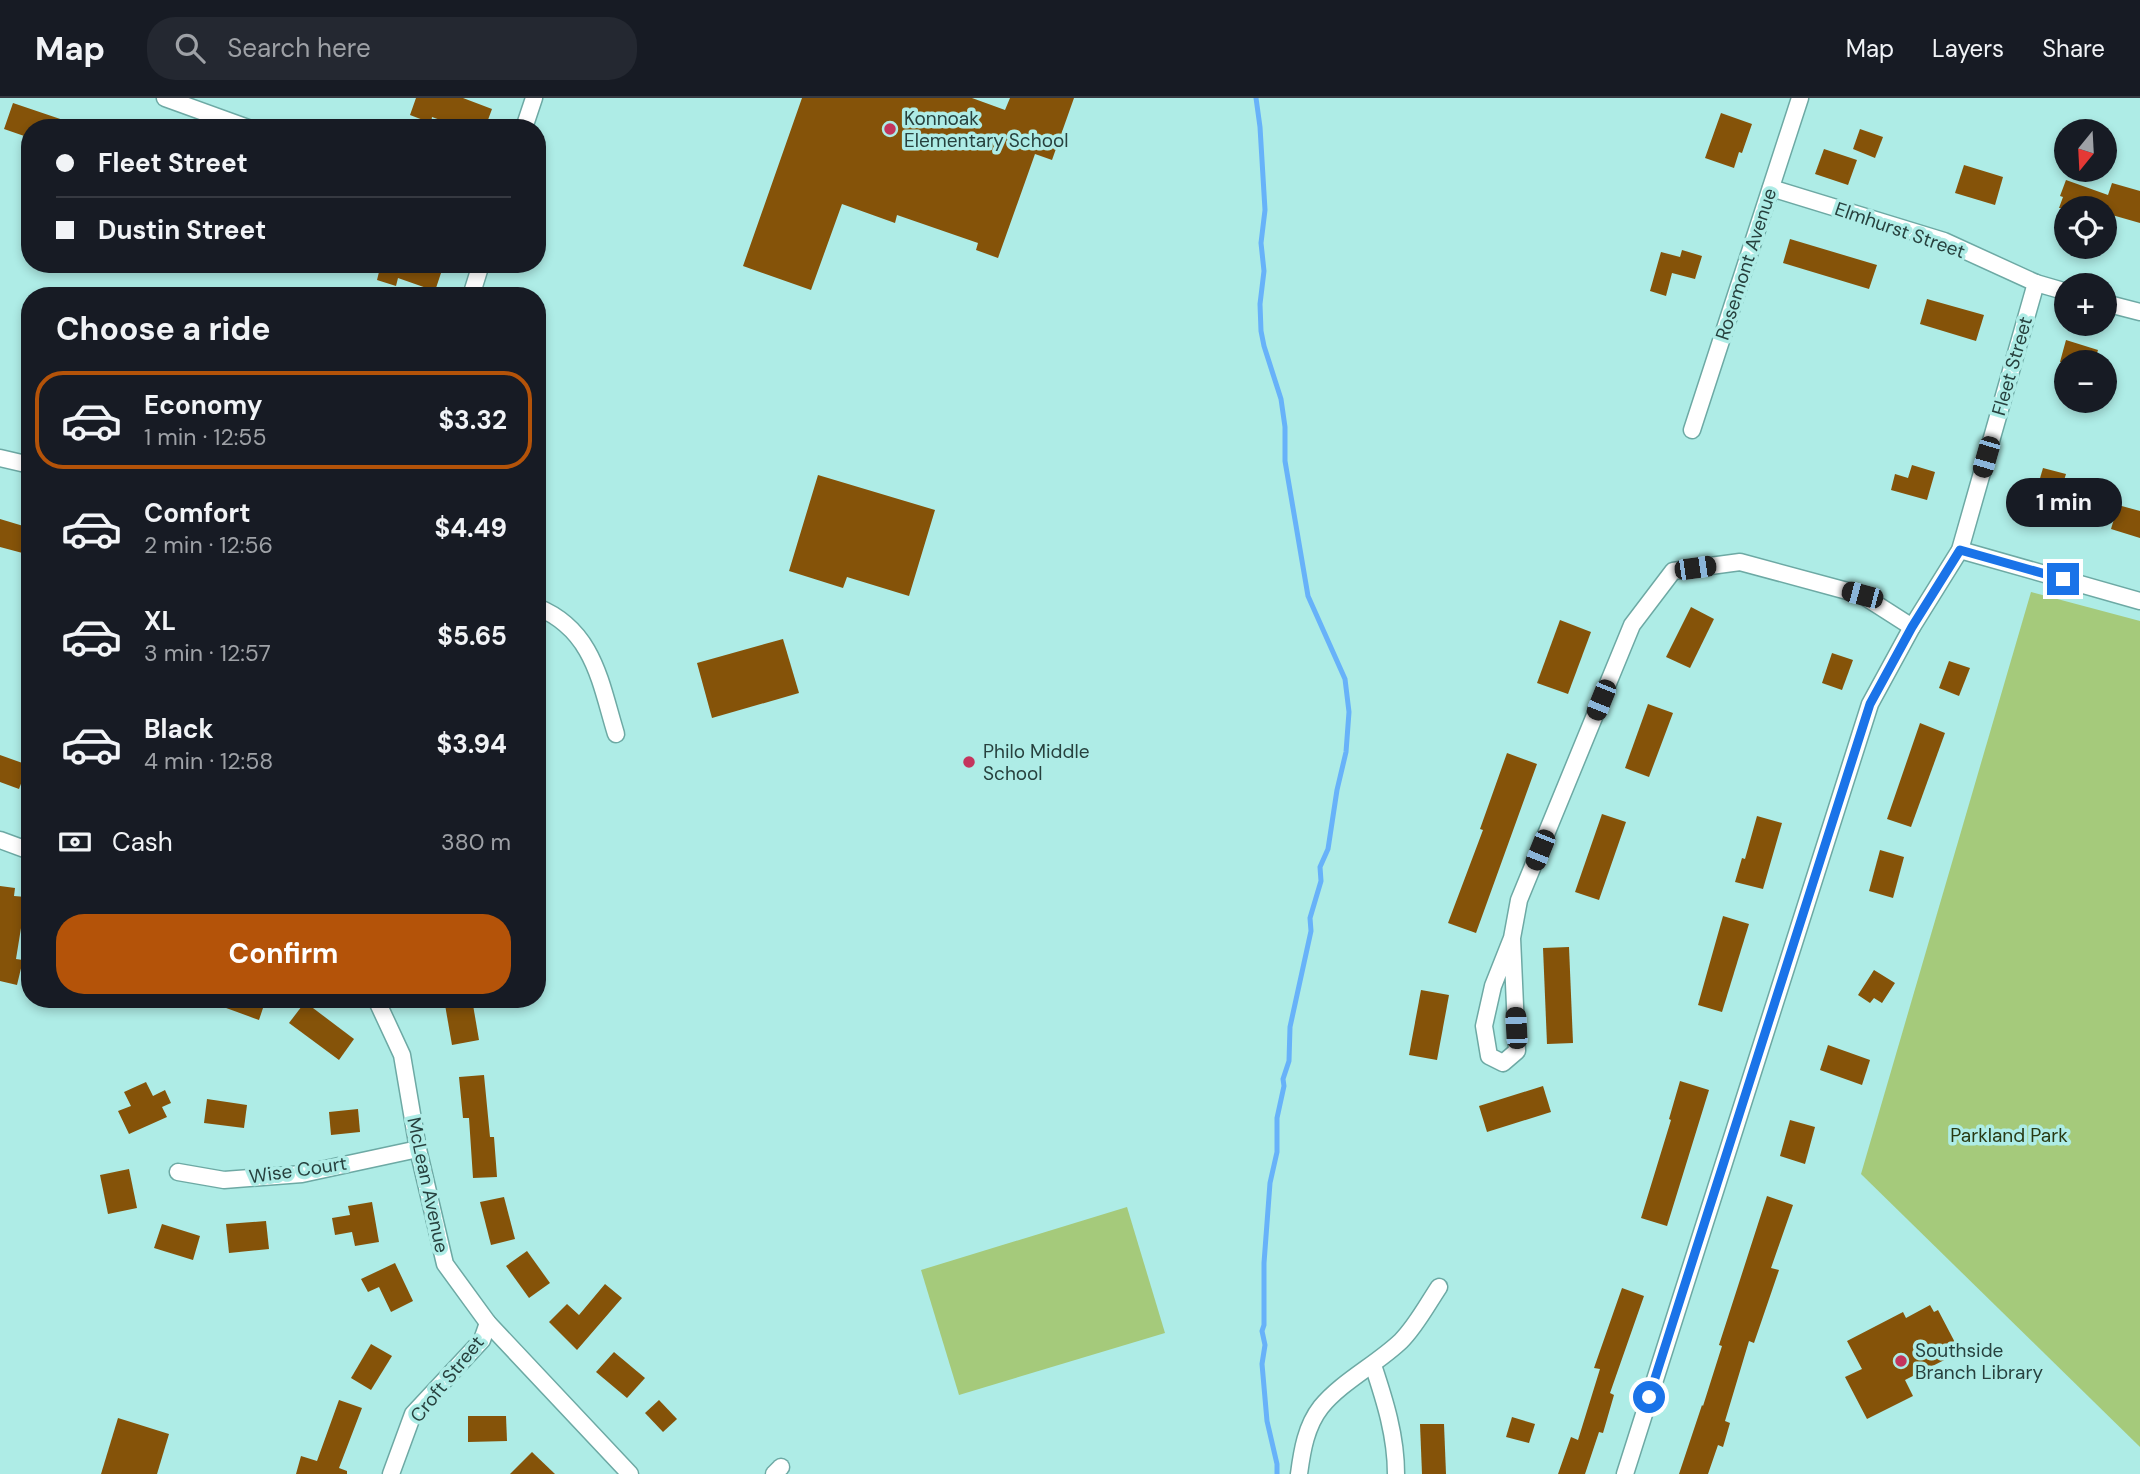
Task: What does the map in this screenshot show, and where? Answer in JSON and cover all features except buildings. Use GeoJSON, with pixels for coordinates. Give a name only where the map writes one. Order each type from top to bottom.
{"type":"FeatureCollection","features":[{"type":"Feature","properties":{"kind":"street"},"geometry":{"type":"LineString","coordinates":[[165,98],[223,119]]}},
{"type":"Feature","properties":{"kind":"street"},"geometry":{"type":"LineString","coordinates":[[527,119],[534,98]]}},
{"type":"Feature","properties":{"kind":"street","name":"Rosemont Avenue"},"geometry":{"type":"LineString","coordinates":[[1692,430],[1800,98]]}},
{"type":"Feature","properties":{"kind":"street","name":"Elmhurst Street"},"geometry":{"type":"LineString","coordinates":[[1771,188],[1944,241],[2036,283],[2054,288]]}},
{"type":"Feature","properties":{"kind":"street","name":"Fleet Street"},"geometry":{"type":"LineString","coordinates":[[1625,1474],[1870,704],[1912,627],[1960,550],[2036,283]]}},
{"type":"Feature","properties":{"kind":"street"},"geometry":{"type":"LineString","coordinates":[[2117,306],[2140,312]]}},
{"type":"Feature","properties":{"kind":"street"},"geometry":{"type":"LineString","coordinates":[[0,458],[21,464]]}},
{"type":"Feature","properties":{"kind":"street"},"geometry":{"type":"LineString","coordinates":[[1960,550],[2140,601]]}},
{"type":"Feature","properties":{"kind":"street"},"geometry":{"type":"LineString","coordinates":[[1512,938],[1517,1051],[1503,1063],[1489,1056],[1484,1026],[1493,986],[1512,938],[1519,900],[1632,625],[1673,571],[1740,562],[1862,595],[1912,627]]}},
{"type":"Feature","properties":{"kind":"street"},"geometry":{"type":"LineString","coordinates":[[546,611],[562,619],[584,643],[595,664],[616,734]]}},
{"type":"Feature","properties":{"kind":"street"},"geometry":{"type":"LineString","coordinates":[[0,840],[21,848]]}},
{"type":"Feature","properties":{"kind":"street","name":"McLean Avenue"},"geometry":{"type":"LineString","coordinates":[[380,1008],[402,1055],[418,1149],[445,1264],[488,1323],[630,1474]]}},
{"type":"Feature","properties":{"kind":"street","name":"Wise Court"},"geometry":{"type":"LineString","coordinates":[[178,1172],[224,1180],[302,1174],[418,1149]]}},
{"type":"Feature","properties":{"kind":"street"},"geometry":{"type":"LineString","coordinates":[[1299,1474],[1301,1453],[1308,1430],[1320,1408],[1337,1391],[1403,1339],[1439,1287]]}},
{"type":"Feature","properties":{"kind":"street","name":"Croft Street"},"geometry":{"type":"LineString","coordinates":[[391,1474],[413,1414],[482,1340],[488,1323]]}},
{"type":"Feature","properties":{"kind":"street"},"geometry":{"type":"LineString","coordinates":[[1373,1365],[1386,1405],[1396,1453],[1396,1474]]}},
{"type":"Feature","properties":{"kind":"green space","name":"Parkland Park"},"geometry":{"type":"Polygon","coordinates":[[[2031,592],[2140,621],[2140,1447],[1861,1174],[2031,592]]]}},
{"type":"Feature","properties":{"kind":"green space"},"geometry":{"type":"Polygon","coordinates":[[[1127,1207],[1165,1333],[959,1395],[921,1270],[1127,1207]]]}},
{"type":"Feature","properties":{"kind":"waterway"},"geometry":{"type":"LineString","coordinates":[[1256,98],[1265,210],[1261,243],[1264,271],[1260,304],[1261,331],[1281,399],[1285,427],[1285,461],[1308,596],[1345,679],[1349,712],[1346,752],[1328,849],[1320,867],[1321,881],[1310,918],[1311,931],[1290,1027],[1289,1061],[1283,1079],[1277,1118],[1277,1152],[1270,1183],[1264,1263],[1262,1331],[1265,1345],[1262,1364],[1267,1421],[1277,1474]]}},
{"type":"Feature","properties":{"kind":"place","name":"Konnoak Elementary School"},"geometry":{"type":"Point","coordinates":[890,129]}},
{"type":"Feature","properties":{"kind":"place","name":"Philo Middle School"},"geometry":{"type":"Point","coordinates":[969,762]}},
{"type":"Feature","properties":{"kind":"place","name":"Southside Branch Library"},"geometry":{"type":"Point","coordinates":[1901,1361]}},
{"type":"Feature","properties":{"kind":"route"},"geometry":{"type":"LineString","coordinates":[[1649,1397],[1870,704],[1912,627],[1960,550],[2063,579]]}}]}
